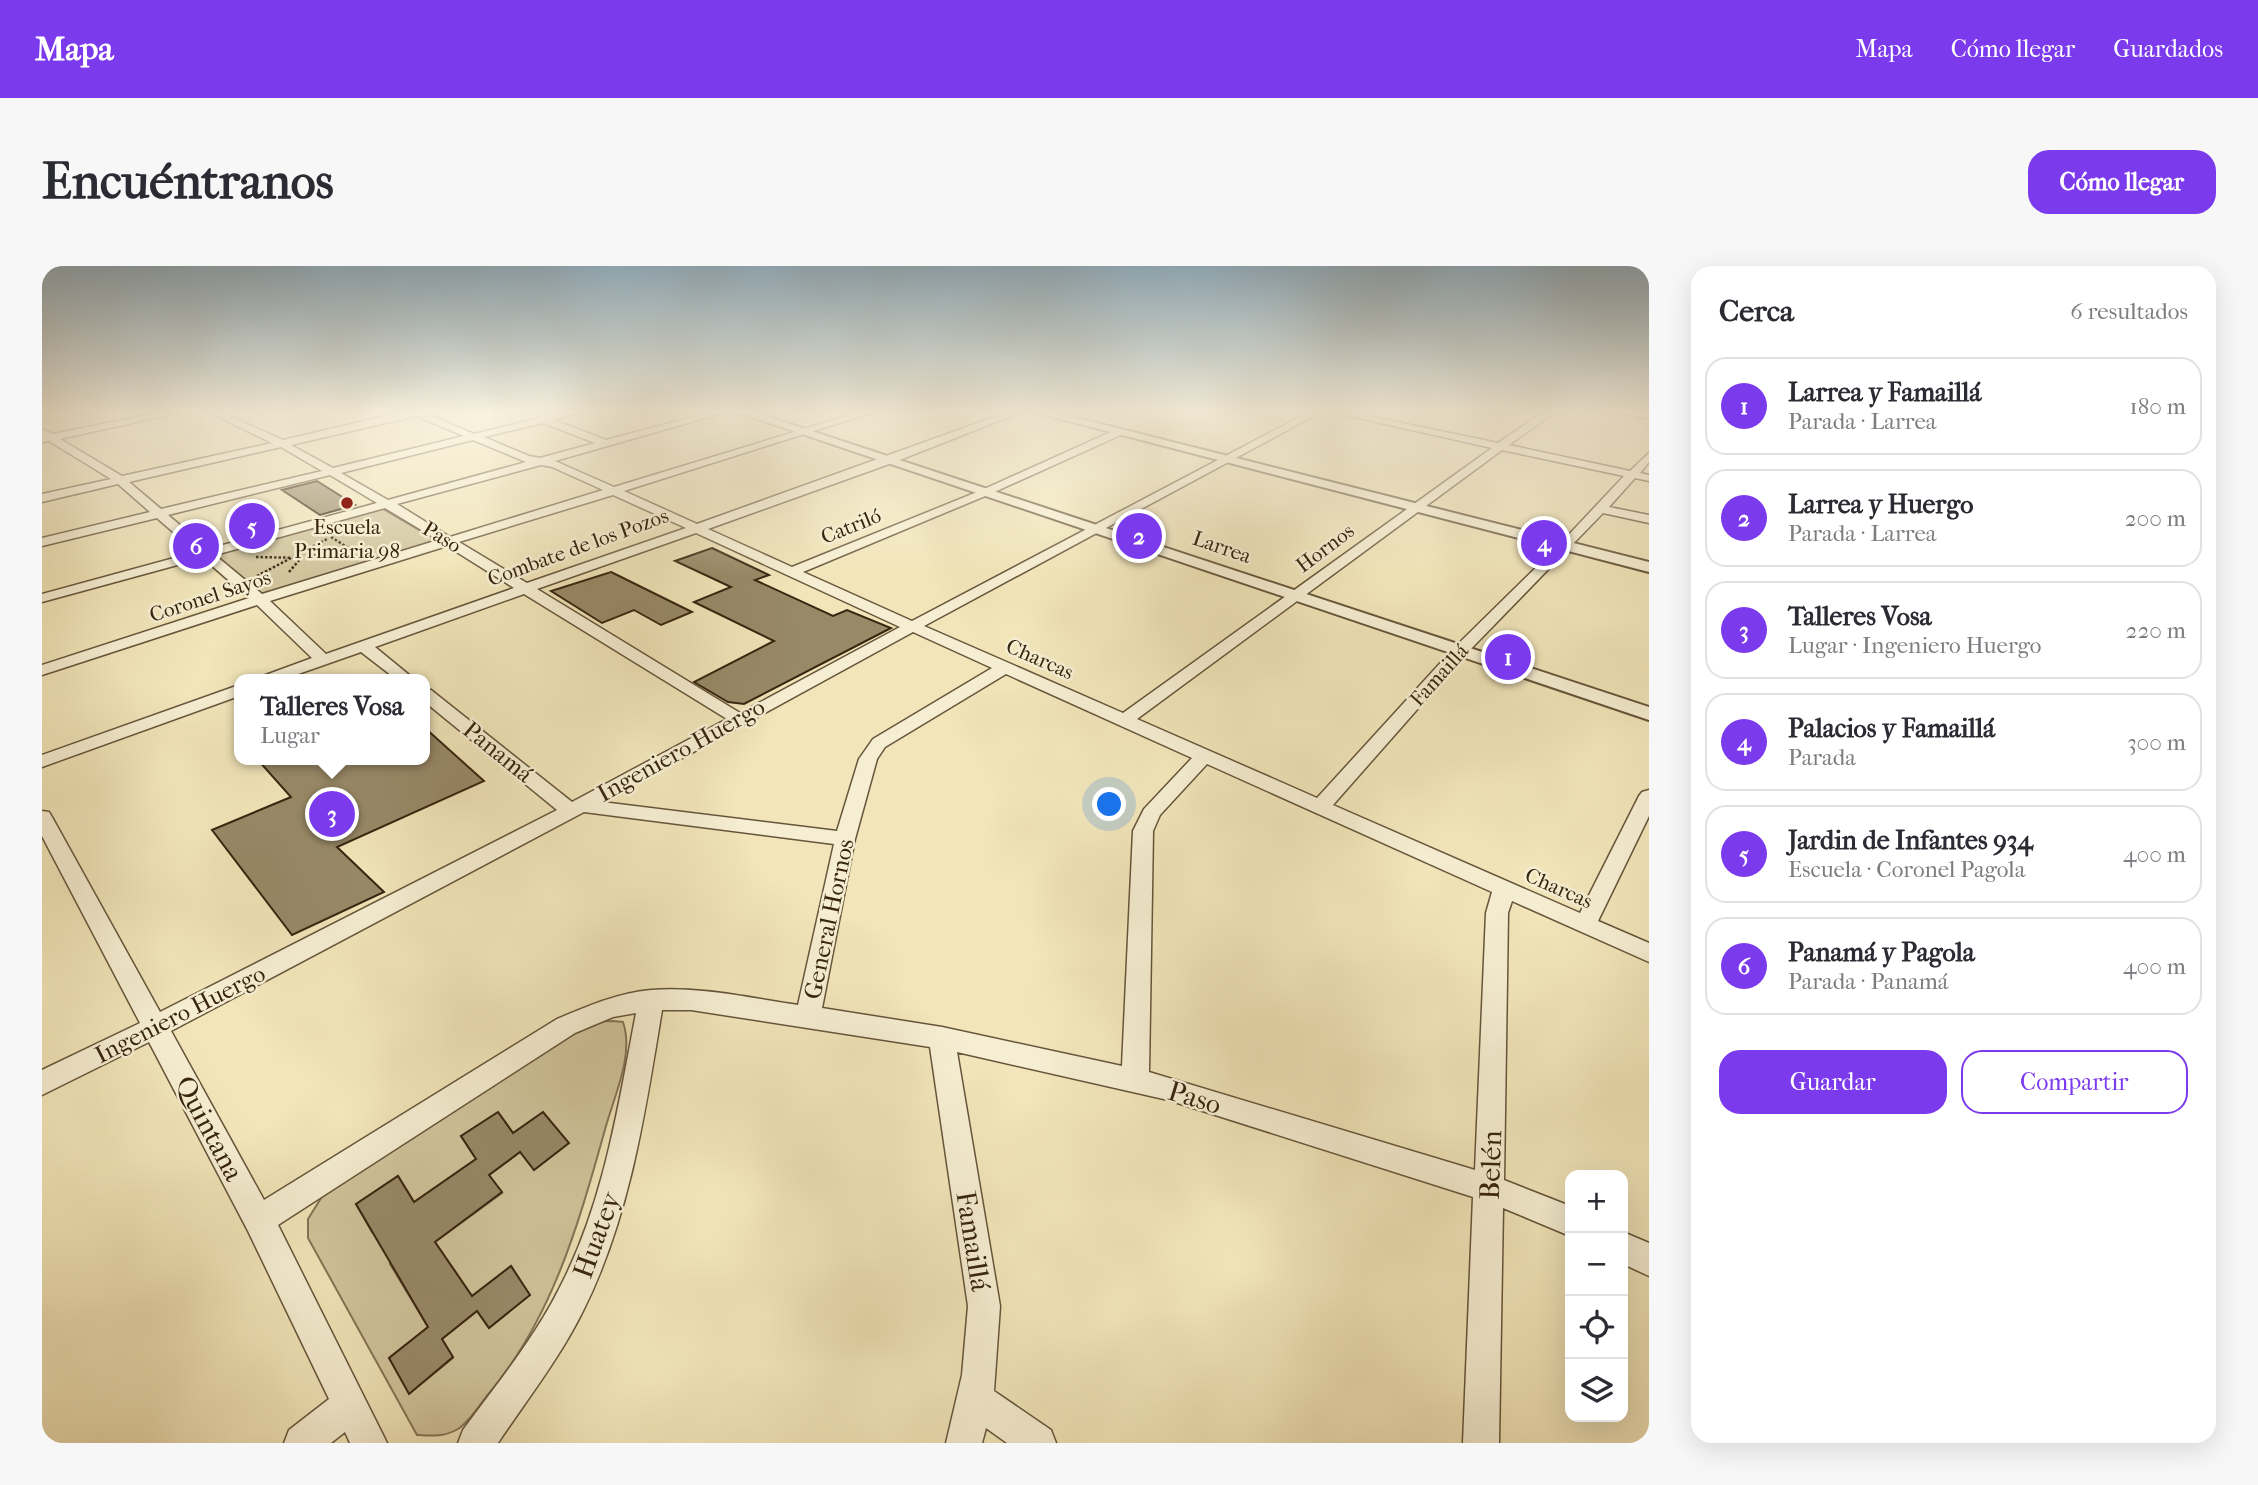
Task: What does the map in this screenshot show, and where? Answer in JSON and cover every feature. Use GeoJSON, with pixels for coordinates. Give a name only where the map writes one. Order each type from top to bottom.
{"type":"FeatureCollection","features":[{"type":"Feature","properties":{"kind":"street"},"geometry":{"type":"LineString","coordinates":[[96,466],[120,480],[260,600],[323,660]]}},
{"type":"Feature","properties":{"kind":"street"},"geometry":{"type":"LineString","coordinates":[[42,498],[184,466]]}},
{"type":"Feature","properties":{"kind":"street","name":"Paso"},"geometry":{"type":"LineString","coordinates":[[320,466],[450,542],[738,719]]}},
{"type":"Feature","properties":{"kind":"street"},"geometry":{"type":"LineString","coordinates":[[42,542],[350,466]]}},
{"type":"Feature","properties":{"kind":"street"},"geometry":{"type":"LineString","coordinates":[[42,598],[522,466]]}},
{"type":"Feature","properties":{"kind":"street","name":"Charcas"},"geometry":{"type":"LineString","coordinates":[[559,466],[1004,668],[1649,953]]}},
{"type":"Feature","properties":{"kind":"street","name":"Coronel Sayos"},"geometry":{"type":"LineString","coordinates":[[42,670],[693,466]]}},
{"type":"Feature","properties":{"kind":"street","name":"Combate de los Pozos"},"geometry":{"type":"LineString","coordinates":[[283,674],[874,466]]}},
{"type":"Feature","properties":{"kind":"street","name":"Larrea"},"geometry":{"type":"LineString","coordinates":[[904,466],[1649,714]]}},
{"type":"Feature","properties":{"kind":"street","name":"Catriló"},"geometry":{"type":"LineString","coordinates":[[790,572],[1044,466]]}},
{"type":"Feature","properties":{"kind":"street","name":"Ingeniero Huergo"},"geometry":{"type":"LineString","coordinates":[[42,1083],[156,1028],[576,807],[909,625],[1210,466]]}},
{"type":"Feature","properties":{"kind":"street"},"geometry":{"type":"LineString","coordinates":[[1256,466],[1649,567]]}},
{"type":"Feature","properties":{"kind":"street","name":"Hornos"},"geometry":{"type":"LineString","coordinates":[[1124,720],[1472,466]]}},
{"type":"Feature","properties":{"kind":"street"},"geometry":{"type":"LineString","coordinates":[[1593,466],[1649,478]]}},
{"type":"Feature","properties":{"kind":"street","name":"Famaillá"},"geometry":{"type":"LineString","coordinates":[[1320,807],[1460,651],[1566,545],[1639,466]]}},
{"type":"Feature","properties":{"kind":"street"},"geometry":{"type":"LineString","coordinates":[[1599,508],[1649,519]]}},
{"type":"Feature","properties":{"kind":"street"},"geometry":{"type":"LineString","coordinates":[[364,646],[400,674]]}},
{"type":"Feature","properties":{"kind":"street","name":"General Hornos"},"geometry":{"type":"LineString","coordinates":[[259,1220],[566,1026],[609,1007],[651,1000],[691,1000],[808,1016],[845,839],[868,759],[880,743],[1004,668]]}},
{"type":"Feature","properties":{"kind":"street"},"geometry":{"type":"LineString","coordinates":[[42,761],[234,692]]}},
{"type":"Feature","properties":{"kind":"street","name":"Panamá"},"geometry":{"type":"LineString","coordinates":[[430,698],[576,807]]}},
{"type":"Feature","properties":{"kind":"street"},"geometry":{"type":"LineString","coordinates":[[1135,1080],[1143,831],[1151,813],[1205,756]]}},
{"type":"Feature","properties":{"kind":"street"},"geometry":{"type":"LineString","coordinates":[[1585,925],[1649,796]]}},
{"type":"Feature","properties":{"kind":"street"},"geometry":{"type":"LineString","coordinates":[[576,807],[845,839]]}},
{"type":"Feature","properties":{"kind":"street","name":"Quintana"},"geometry":{"type":"LineString","coordinates":[[42,817],[259,1220],[369,1443]]}},
{"type":"Feature","properties":{"kind":"street","name":"Belén"},"geometry":{"type":"LineString","coordinates":[[1481,1443],[1497,913],[1504,889]]}},
{"type":"Feature","properties":{"kind":"street","name":"Huatey"},"geometry":{"type":"LineString","coordinates":[[476,1443],[570,1303],[592,1255],[623,1156],[651,1000]]}},
{"type":"Feature","properties":{"kind":"street","name":"Paso"},"geometry":{"type":"LineString","coordinates":[[808,1016],[942,1038],[1135,1080],[1489,1188],[1565,1219]]}},
{"type":"Feature","properties":{"kind":"street","name":"Famaillá"},"geometry":{"type":"LineString","coordinates":[[942,1038],[984,1306],[983,1348],[977,1400],[964,1443]]}},
{"type":"Feature","properties":{"kind":"street"},"geometry":{"type":"LineString","coordinates":[[1628,1250],[1649,1260]]}},
{"type":"Feature","properties":{"kind":"street"},"geometry":{"type":"LineString","coordinates":[[977,1400],[1038,1443]]}},
{"type":"Feature","properties":{"kind":"street"},"geometry":{"type":"LineString","coordinates":[[302,1443],[350,1405]]}},
{"type":"Feature","properties":{"kind":"path"},"geometry":{"type":"LineString","coordinates":[[256,577],[342,531]]}},
{"type":"Feature","properties":{"kind":"path"},"geometry":{"type":"LineString","coordinates":[[331,537],[360,556]]}},
{"type":"Feature","properties":{"kind":"path"},"geometry":{"type":"LineString","coordinates":[[250,555],[289,559],[324,555],[355,547]]}},
{"type":"Feature","properties":{"kind":"shaded area"},"geometry":{"type":"Polygon","coordinates":[[[377,508],[436,540],[436,543],[263,596],[213,556],[215,553],[377,508]]]}},
{"type":"Feature","properties":{"kind":"shaded area"},"geometry":{"type":"Polygon","coordinates":[[[588,1022],[623,1022],[626,1034],[625,1061],[585,1198],[561,1268],[529,1335],[509,1367],[470,1418],[458,1429],[448,1433],[417,1435],[308,1238],[308,1219],[323,1195],[588,1022]],[[498,1112],[461,1136],[476,1159],[414,1202],[398,1176],[356,1204],[372,1232],[404,1209],[423,1239],[390,1264],[428,1327],[389,1358],[410,1393],[453,1358],[442,1339],[477,1311],[489,1328],[529,1295],[511,1266],[472,1296],[435,1242],[502,1193],[489,1175],[520,1152],[568,1143],[543,1112],[513,1133],[498,1112]]]}},
{"type":"Feature","properties":{"kind":"building"},"geometry":{"type":"Polygon","coordinates":[[[317,481],[355,505],[320,515],[282,490],[317,481]]]}},
{"type":"Feature","properties":{"kind":"building"},"geometry":{"type":"Polygon","coordinates":[[[712,548],[769,575],[755,580],[833,616],[847,610],[891,628],[744,704],[728,702],[694,682],[774,641],[694,602],[731,587],[675,561],[712,548]]]}},
{"type":"Feature","properties":{"kind":"building"},"geometry":{"type":"Polygon","coordinates":[[[611,572],[692,612],[661,625],[634,610],[602,623],[551,591],[611,572]]]}},
{"type":"Feature","properties":{"kind":"building"},"geometry":{"type":"Polygon","coordinates":[[[430,732],[484,781],[337,847],[384,892],[292,935],[212,830],[291,797],[262,765],[430,765],[430,732]]]}},
{"type":"Feature","properties":{"kind":"building"},"geometry":{"type":"Polygon","coordinates":[[[498,1112],[513,1133],[543,1112],[569,1143],[534,1170],[520,1152],[489,1175],[502,1192],[435,1242],[472,1296],[511,1266],[530,1295],[489,1328],[477,1311],[442,1339],[453,1357],[409,1394],[389,1358],[428,1327],[356,1204],[398,1176],[414,1202],[476,1159],[461,1136],[498,1112]]]}},
{"type":"Feature","properties":{"kind":"place","name":"Escuela Primaria 98"},"geometry":{"type":"Point","coordinates":[347,503]}},
{"type":"Feature","properties":{"kind":"place","name":"Jardin de Infantes 934"},"geometry":{"type":"Point","coordinates":[252,526]}},
{"type":"Feature","properties":{"kind":"place","name":"Larrea y Huergo"},"geometry":{"type":"Point","coordinates":[1139,536]}},
{"type":"Feature","properties":{"kind":"place","name":"Palacios y Famaillá"},"geometry":{"type":"Point","coordinates":[1544,543]}},
{"type":"Feature","properties":{"kind":"place","name":"Panamá y Pagola"},"geometry":{"type":"Point","coordinates":[196,546]}},
{"type":"Feature","properties":{"kind":"place","name":"Larrea y Famaillá"},"geometry":{"type":"Point","coordinates":[1508,657]}},
{"type":"Feature","properties":{"kind":"place","name":"Talleres Vosa"},"geometry":{"type":"Point","coordinates":[332,814]}}]}
